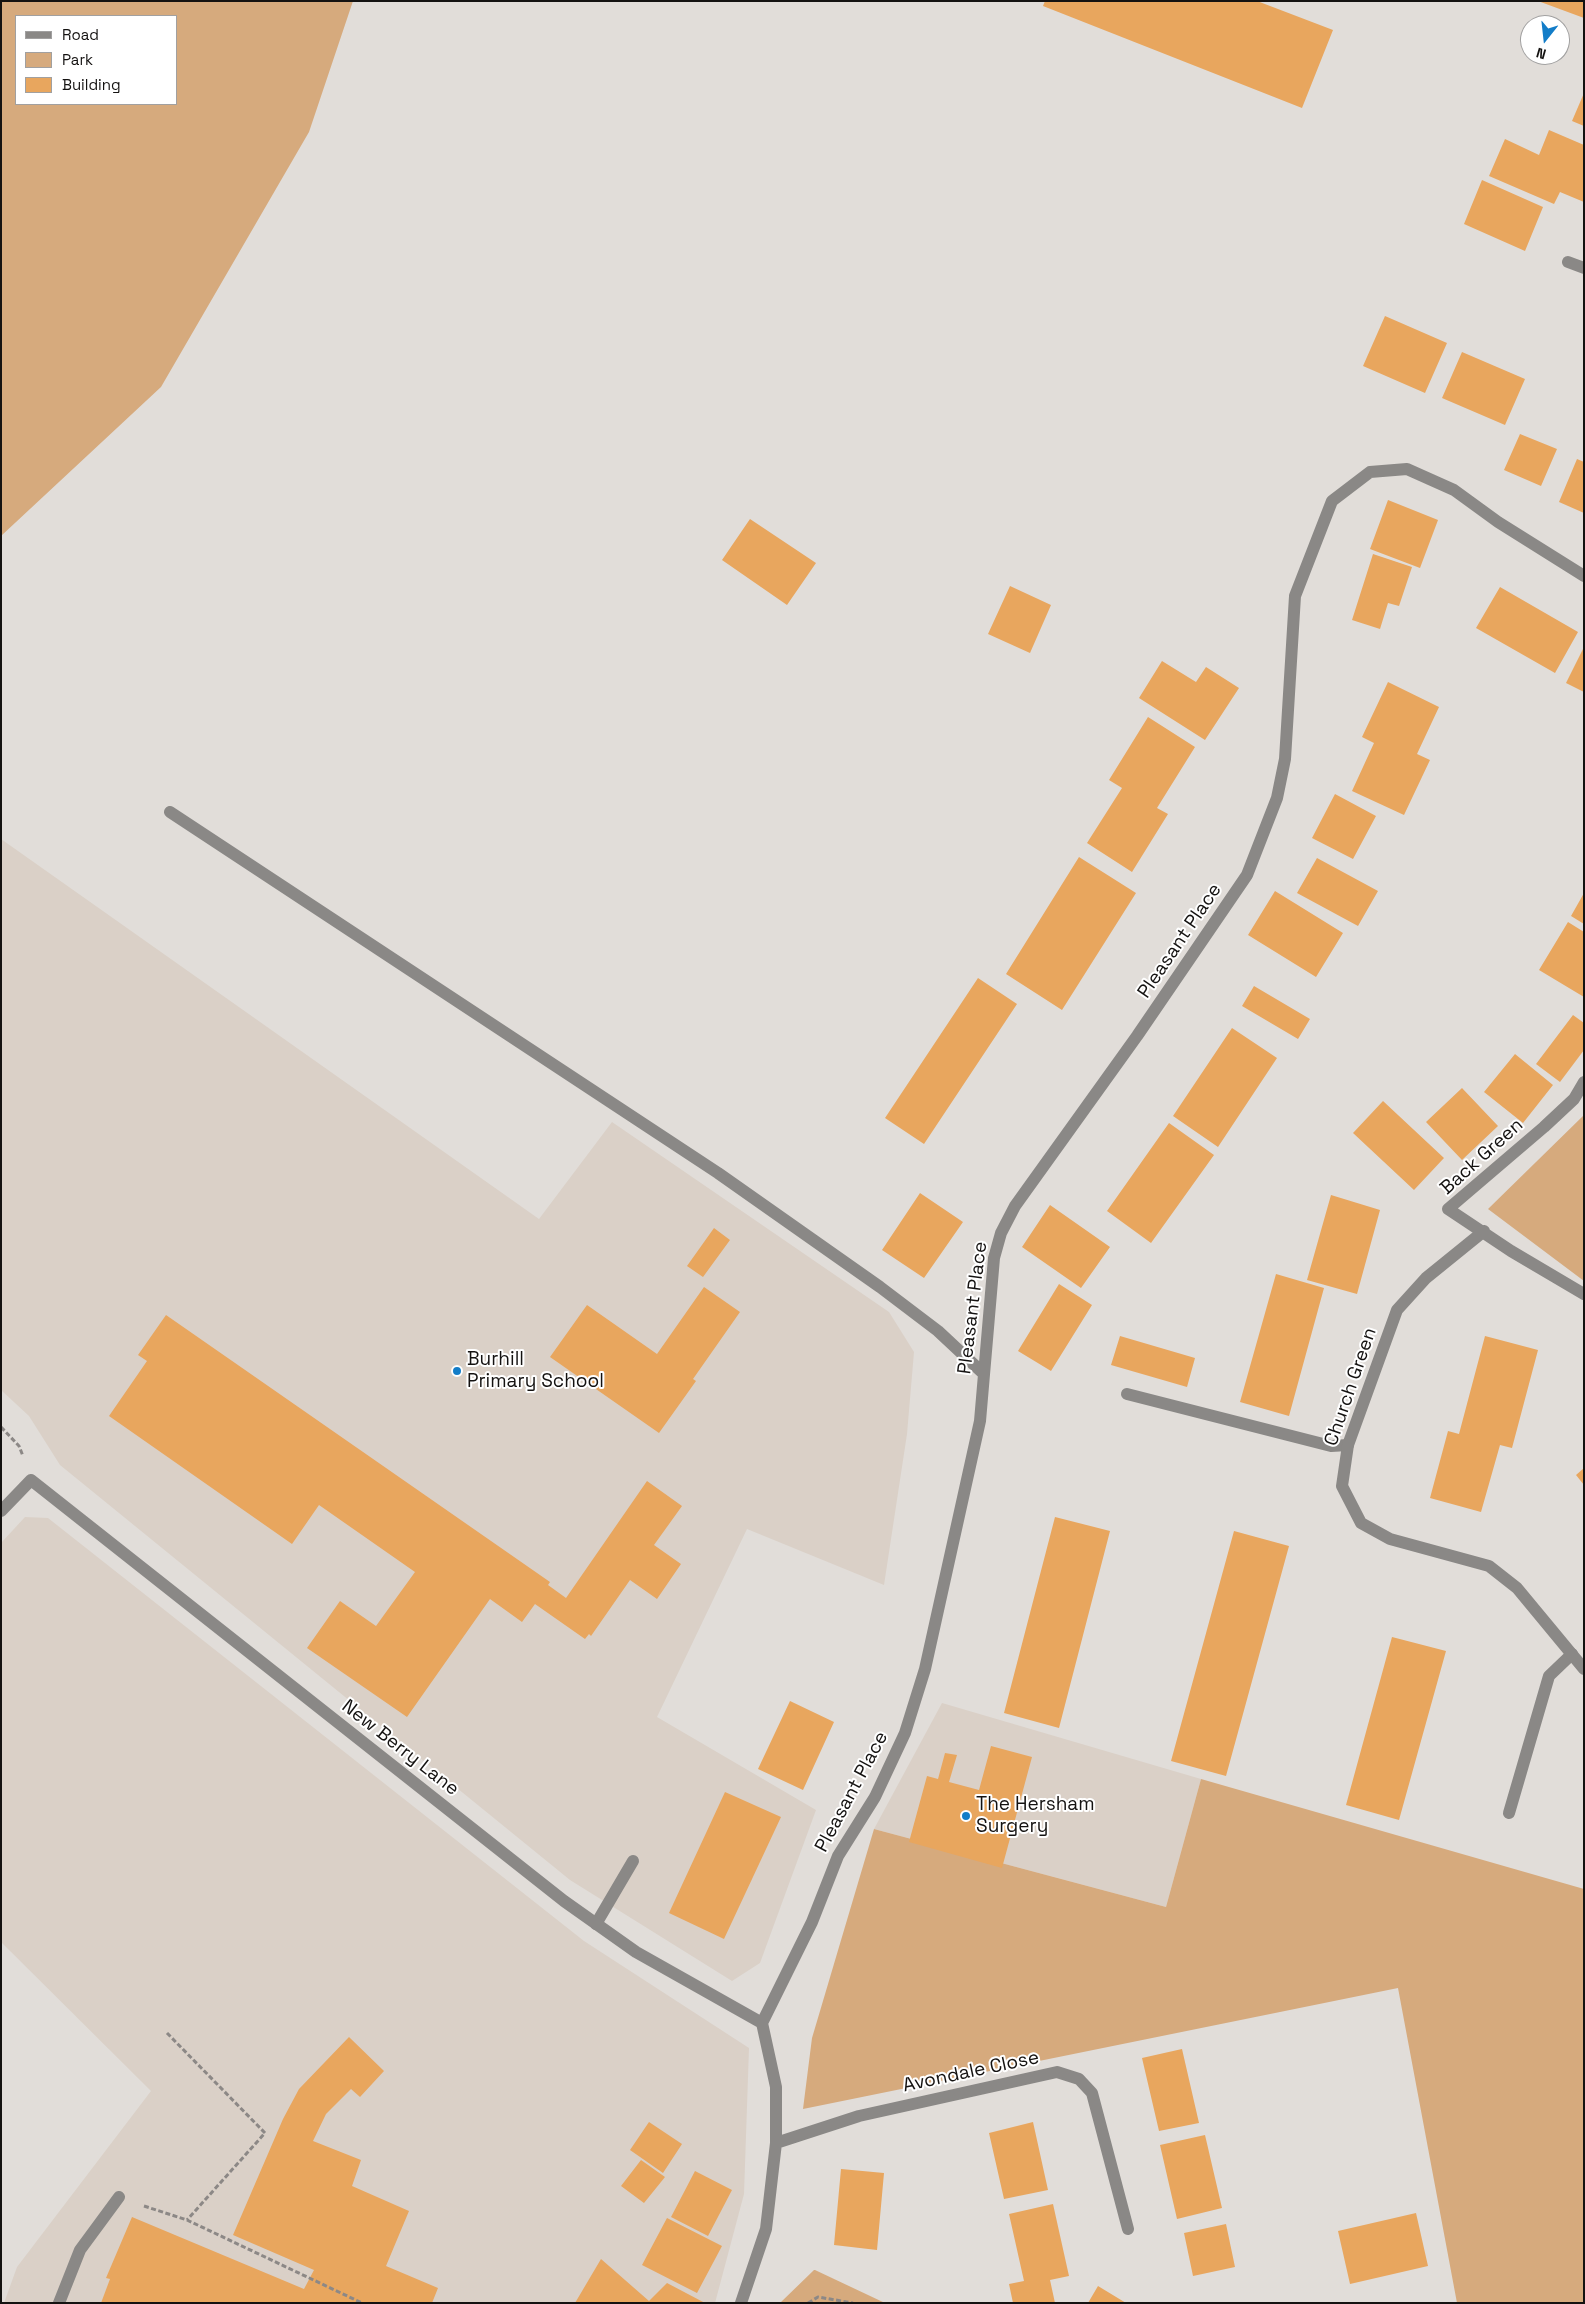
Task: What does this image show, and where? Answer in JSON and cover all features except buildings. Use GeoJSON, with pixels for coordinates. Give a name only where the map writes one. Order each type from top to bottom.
{"type":"FeatureCollection","features":[{"type":"Feature","properties":{"kind":"street"},"geometry":{"type":"LineString","coordinates":[[1568,262],[1584,268]]}},
{"type":"Feature","properties":{"kind":"street","name":"Pleasant Place"},"geometry":{"type":"LineString","coordinates":[[762,2023],[812,1922],[838,1856],[875,1797],[905,1733],[925,1669],[980,1421],[994,1258],[1001,1233],[1014,1206],[1137,1036],[1230,902],[1247,875],[1263,838],[1277,798],[1285,759],[1295,596],[1332,501],[1370,472],[1407,469],[1454,490],[1498,522],[1584,576]]}},
{"type":"Feature","properties":{"kind":"street"},"geometry":{"type":"LineString","coordinates":[[170,812],[718,1173],[887,1292],[938,1331],[984,1374]]}},
{"type":"Feature","properties":{"kind":"street","name":"Back Green"},"geometry":{"type":"LineString","coordinates":[[1584,1082],[1574,1098],[1448,1209],[1484,1231],[1511,1251],[1584,1294]]}},
{"type":"Feature","properties":{"kind":"street","name":"Church Green"},"geometry":{"type":"LineString","coordinates":[[1484,1231],[1426,1278],[1398,1310],[1348,1445],[1342,1486],[1361,1523],[1390,1539],[1489,1566],[1516,1588],[1584,1669]]}},
{"type":"Feature","properties":{"kind":"street"},"geometry":{"type":"LineString","coordinates":[[1127,1394],[1331,1446],[1348,1445]]}},
{"type":"Feature","properties":{"kind":"street"},"geometry":{"type":"LineString","coordinates":[[1,1512],[30,1480]]}},
{"type":"Feature","properties":{"kind":"street","name":"New Berry Lane"},"geometry":{"type":"LineString","coordinates":[[30,1480],[596,1924],[636,1952],[762,2023]]}},
{"type":"Feature","properties":{"kind":"street"},"geometry":{"type":"LineString","coordinates":[[1509,1813],[1549,1676],[1572,1654]]}},
{"type":"Feature","properties":{"kind":"street"},"geometry":{"type":"LineString","coordinates":[[596,1924],[633,1861]]}},
{"type":"Feature","properties":{"kind":"street"},"geometry":{"type":"LineString","coordinates":[[741,2303],[766,2229],[776,2143],[776,2087],[762,2023]]}},
{"type":"Feature","properties":{"kind":"street","name":"Avondale Close"},"geometry":{"type":"LineString","coordinates":[[776,2143],[859,2116],[1057,2072],[1079,2079],[1092,2093],[1128,2229]]}},
{"type":"Feature","properties":{"kind":"street"},"geometry":{"type":"LineString","coordinates":[[58,2303],[80,2250],[119,2197]]}},
{"type":"Feature","properties":{"kind":"path"},"geometry":{"type":"LineString","coordinates":[[1,1427],[19,1446],[30,1480]]}},
{"type":"Feature","properties":{"kind":"path"},"geometry":{"type":"LineString","coordinates":[[167,2033],[264,2133],[187,2220]]}},
{"type":"Feature","properties":{"kind":"path"},"geometry":{"type":"LineString","coordinates":[[119,2197],[187,2220],[362,2303]]}},
{"type":"Feature","properties":{"kind":"path"},"geometry":{"type":"LineString","coordinates":[[808,2303],[818,2297],[853,2303]]}},
{"type":"Feature","properties":{"kind":"shaded area","name":"Burhill Primary School"},"geometry":{"type":"Polygon","coordinates":[[[1,839],[539,1219],[612,1122],[889,1312],[914,1352],[907,1434],[884,1585],[747,1529],[657,1717],[816,1810],[760,1963],[732,1981],[570,1880],[60,1465],[29,1416],[1,1390],[1,839]]]}},
{"type":"Feature","properties":{"kind":"shaded area"},"geometry":{"type":"Polygon","coordinates":[[[25,1517],[48,1518],[584,1941],[749,2048],[744,2194],[715,2303],[4,2303],[17,2267],[151,2091],[1,1942],[1,1543],[25,1517]]]}},
{"type":"Feature","properties":{"kind":"shaded area"},"geometry":{"type":"Polygon","coordinates":[[[942,1703],[1201,1779],[1166,1907],[874,1829],[942,1703]]]}},
{"type":"Feature","properties":{"kind":"green space"},"geometry":{"type":"Polygon","coordinates":[[[1,1],[353,1],[309,132],[161,387],[1,536],[1,1]]]}},
{"type":"Feature","properties":{"kind":"green space"},"geometry":{"type":"Polygon","coordinates":[[[1584,1115],[1584,1281],[1488,1209],[1584,1115]]]}},
{"type":"Feature","properties":{"kind":"green space"},"geometry":{"type":"Polygon","coordinates":[[[1201,1779],[1584,1889],[1584,2303],[1457,2303],[1398,1988],[803,2109],[812,2038],[874,1829],[1166,1907],[1201,1779]]]}},
{"type":"Feature","properties":{"kind":"green space"},"geometry":{"type":"Polygon","coordinates":[[[815,2270],[885,2303],[780,2303],[815,2270]]]}},
{"type":"Feature","properties":{"kind":"place","name":"Burhill Primary School"},"geometry":{"type":"Point","coordinates":[457,1371]}},
{"type":"Feature","properties":{"kind":"place","name":"The Hersham Surgery"},"geometry":{"type":"Point","coordinates":[966,1816]}}]}
